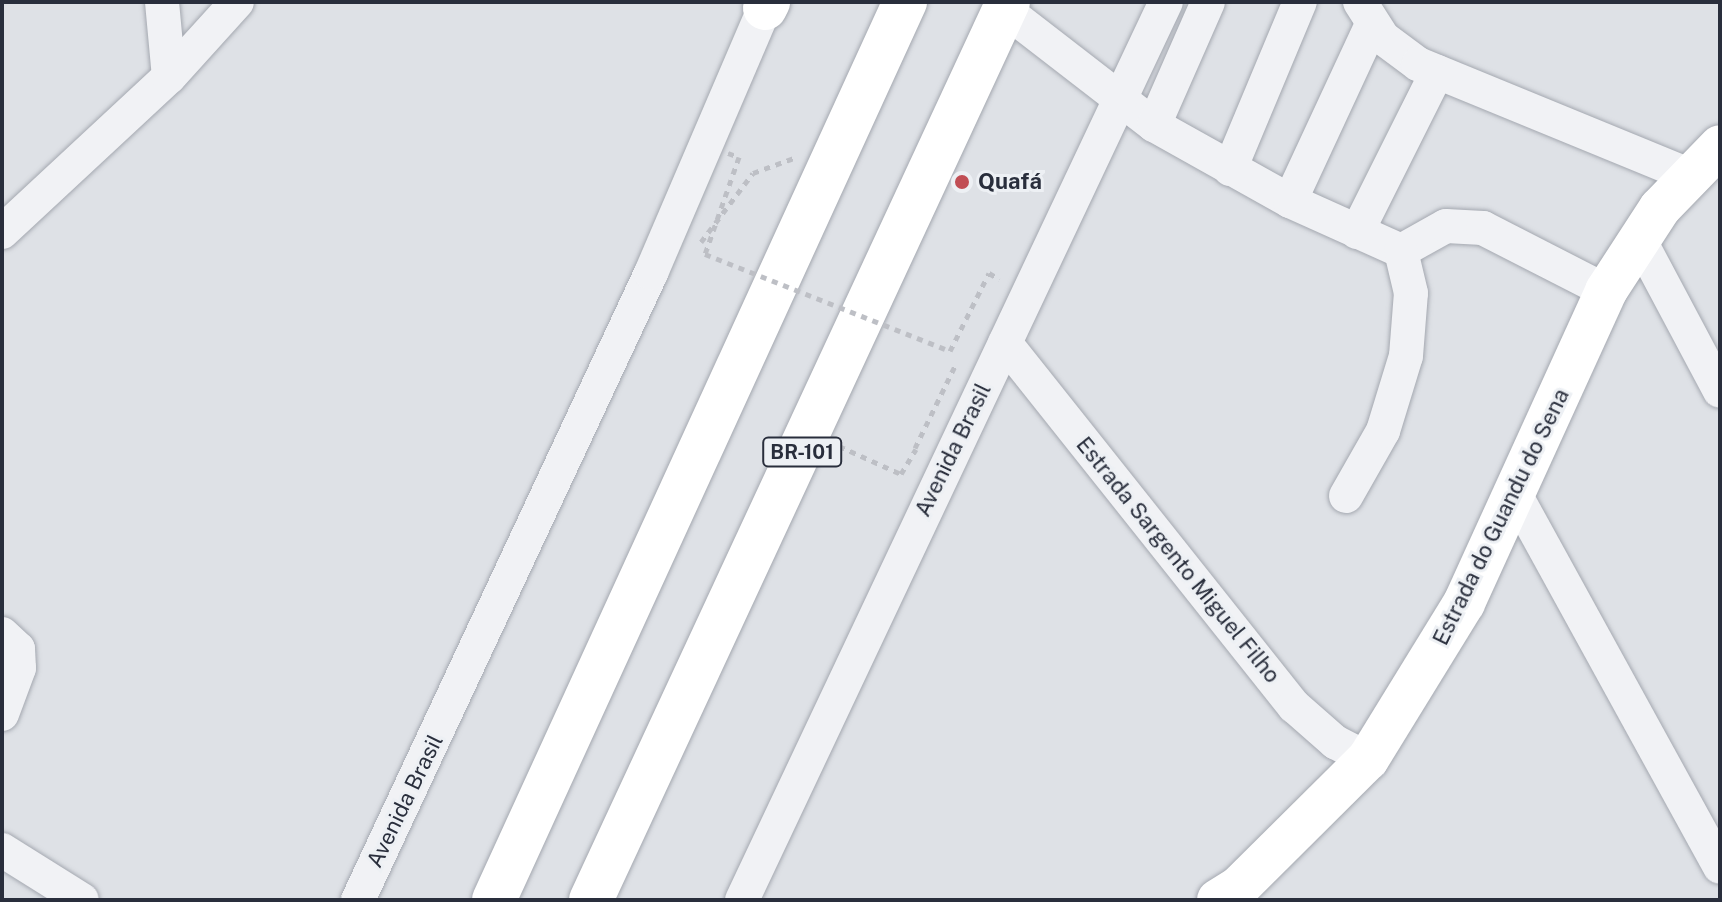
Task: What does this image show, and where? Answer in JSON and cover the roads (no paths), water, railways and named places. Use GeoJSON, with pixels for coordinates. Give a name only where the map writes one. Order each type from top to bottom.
{"type":"FeatureCollection","features":[{"type":"Feature","properties":{"kind":"highway"},"geometry":{"type":"LineString","coordinates":[[494,900],[836,143],[905,2]]}},
{"type":"Feature","properties":{"kind":"highway","name":"BR-101"},"geometry":{"type":"LineString","coordinates":[[591,900],[812,432],[1007,6]]}},
{"type":"Feature","properties":{"kind":"main road","name":"Estrada do Guandu do Sena"},"geometry":{"type":"LineString","coordinates":[[1218,900],[1240,886],[1368,759],[1464,603],[1516,496],[1606,291],[1638,237],[1688,175],[1720,146]]}},
{"type":"Feature","properties":{"kind":"street"},"geometry":{"type":"LineString","coordinates":[[162,2],[169,77]]}},
{"type":"Feature","properties":{"kind":"street"},"geometry":{"type":"LineString","coordinates":[[2,232],[169,77],[237,2]]}},
{"type":"Feature","properties":{"kind":"street","name":"Avenida Brasil"},"geometry":{"type":"LineString","coordinates":[[742,900],[1166,2]]}},
{"type":"Feature","properties":{"kind":"street"},"geometry":{"type":"LineString","coordinates":[[1154,125],[1208,2]]}},
{"type":"Feature","properties":{"kind":"street"},"geometry":{"type":"LineString","coordinates":[[1230,169],[1300,2]]}},
{"type":"Feature","properties":{"kind":"street","name":"Avenida Brasil"},"geometry":{"type":"LineString","coordinates":[[358,900],[651,273],[765,3]]}},
{"type":"Feature","properties":{"kind":"street"},"geometry":{"type":"LineString","coordinates":[[1007,6],[1120,101],[1154,125],[1290,201],[1401,251]]}},
{"type":"Feature","properties":{"kind":"street"},"geometry":{"type":"LineString","coordinates":[[1290,201],[1366,13],[1400,52],[1437,72],[1688,175]]}},
{"type":"Feature","properties":{"kind":"street"},"geometry":{"type":"LineString","coordinates":[[1357,232],[1437,72]]}},
{"type":"Feature","properties":{"kind":"street"},"geometry":{"type":"LineString","coordinates":[[1401,251],[1427,234],[1464,223],[1606,291]]}},
{"type":"Feature","properties":{"kind":"street"},"geometry":{"type":"LineString","coordinates":[[1638,237],[1720,391]]}},
{"type":"Feature","properties":{"kind":"street"},"geometry":{"type":"LineString","coordinates":[[1346,496],[1383,431],[1406,356],[1411,293],[1401,251]]}},
{"type":"Feature","properties":{"kind":"street","name":"Estrada Sargento Miguel Filho"},"geometry":{"type":"LineString","coordinates":[[1005,343],[1294,706],[1335,742],[1368,759]]}},
{"type":"Feature","properties":{"kind":"street"},"geometry":{"type":"LineString","coordinates":[[1516,496],[1720,867]]}},
{"type":"Feature","properties":{"kind":"street"},"geometry":{"type":"LineString","coordinates":[[2,634],[18,649],[19,668],[2,714]]}},
{"type":"Feature","properties":{"kind":"street"},"geometry":{"type":"LineString","coordinates":[[2,850],[82,900]]}},
{"type":"Feature","properties":{"kind":"place","name":"Quafá"},"geometry":{"type":"Point","coordinates":[962,182]}}]}
